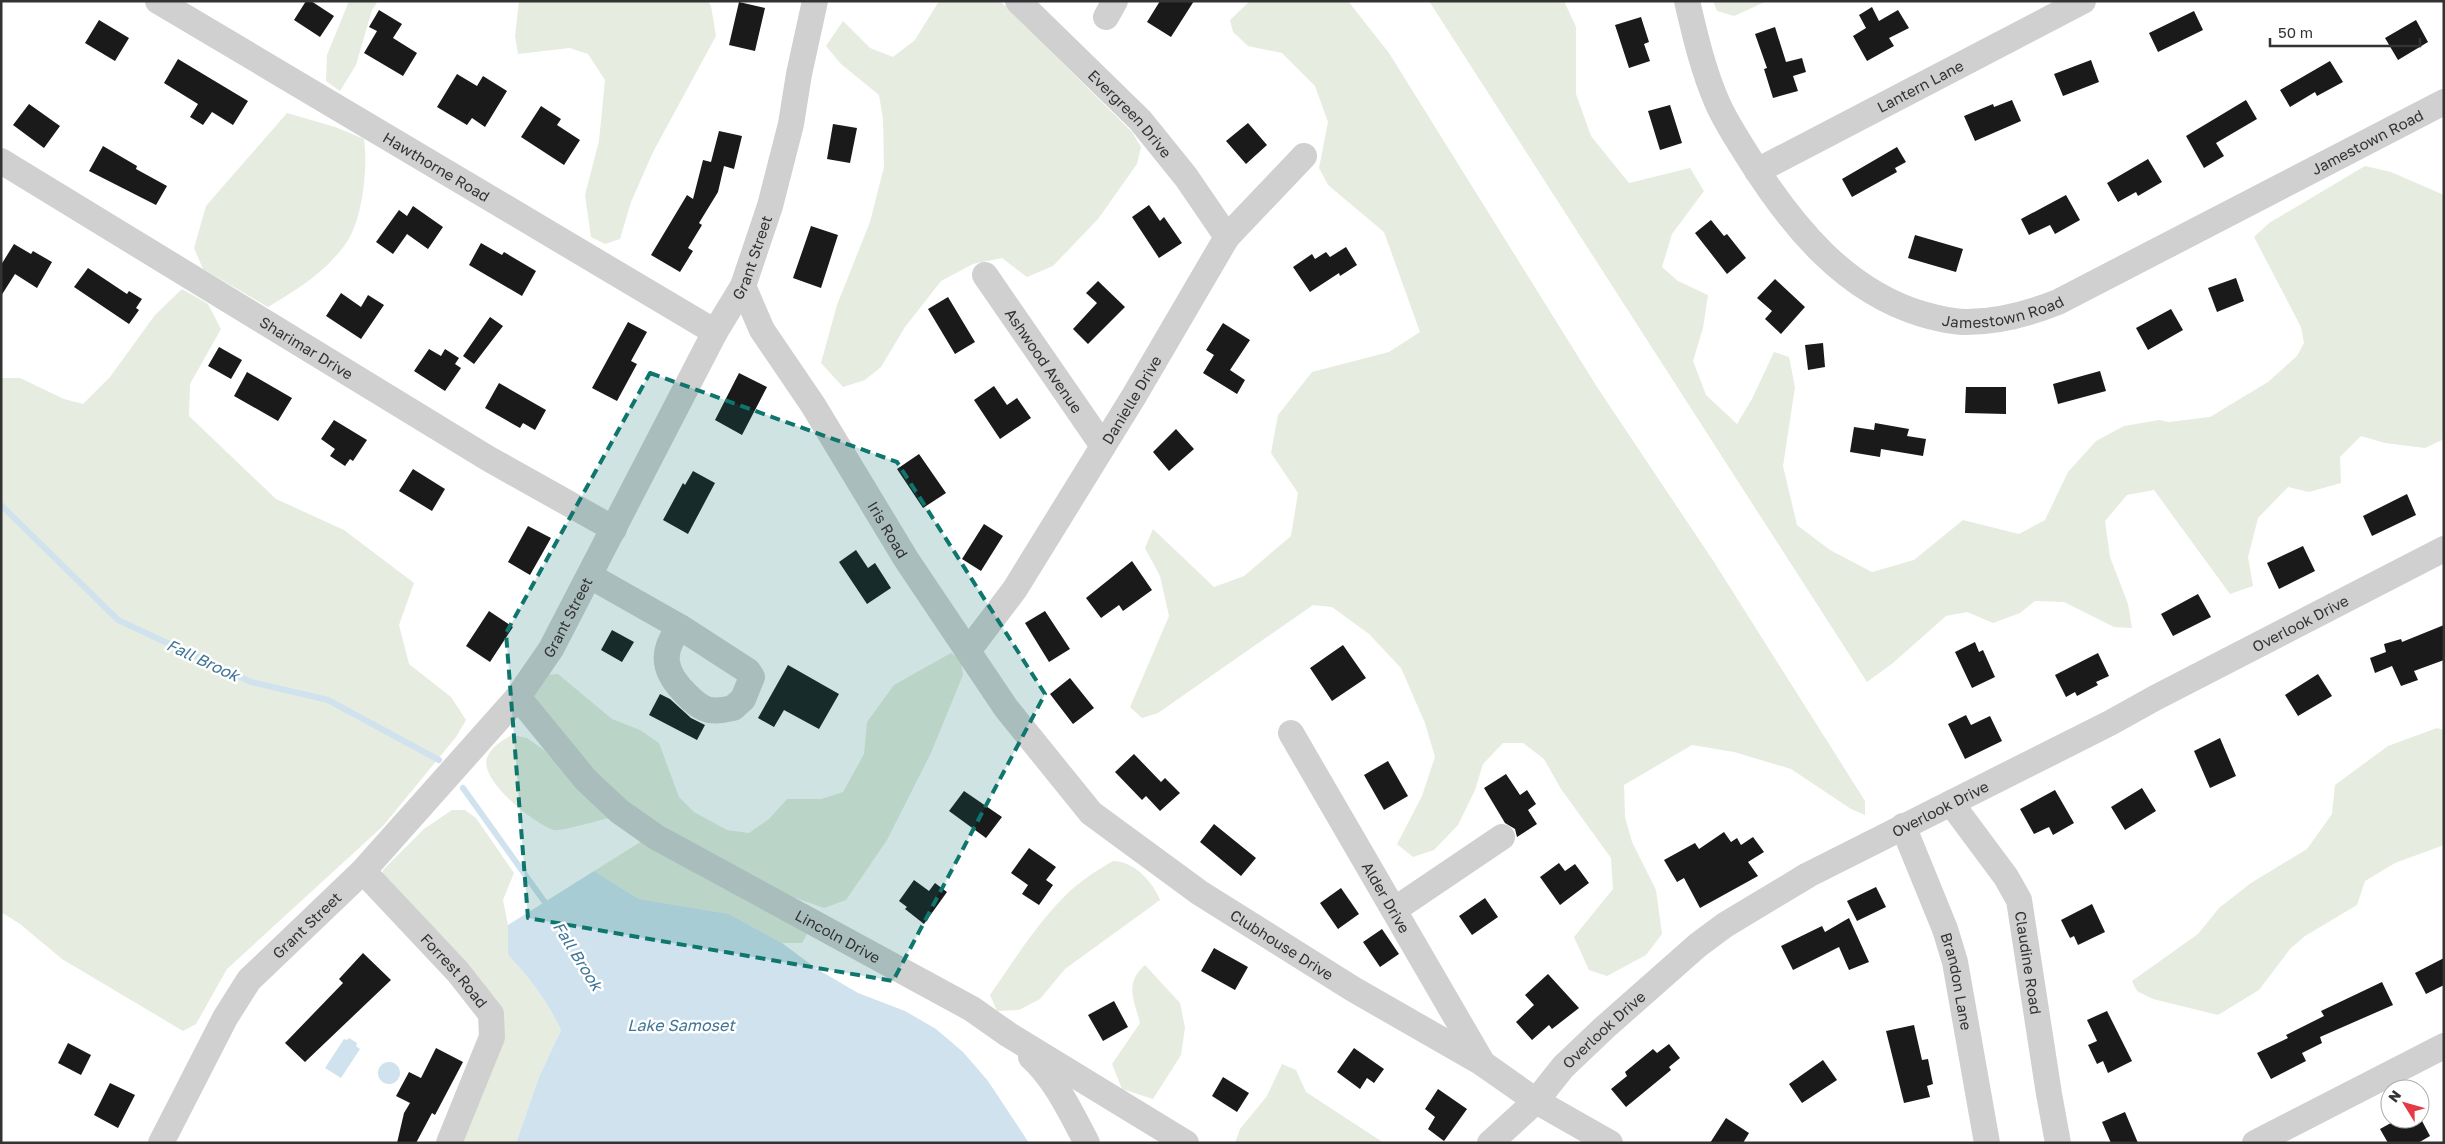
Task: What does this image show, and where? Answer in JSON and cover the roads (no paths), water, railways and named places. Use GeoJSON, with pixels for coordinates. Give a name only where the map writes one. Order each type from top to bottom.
{"type":"FeatureCollection","features":[{"type":"Feature","properties":{"kind":"street","name":"Hawthorne Road"},"geometry":{"type":"LineString","coordinates":[[158,1],[715,332]]}},
{"type":"Feature","properties":{"kind":"street","name":"Grant Street"},"geometry":{"type":"LineString","coordinates":[[161,1143],[225,1018],[249,980],[363,871],[518,697],[551,649],[715,332],[743,286],[770,206],[791,124],[799,74],[815,1]]}},
{"type":"Feature","properties":{"kind":"street","name":"Evergreen Drive"},"geometry":{"type":"LineString","coordinates":[[1018,1],[1140,120],[1186,177],[1227,237]]}},
{"type":"Feature","properties":{"kind":"street","name":"Jamestown Road"},"geometry":{"type":"LineString","coordinates":[[1687,1],[1702,62],[1716,101],[1757,171],[1784,210],[1814,245],[1845,273],[1877,296],[1906,309],[1940,319],[1964,322],[1990,321],[2024,315],[2058,302],[2444,102]]}},
{"type":"Feature","properties":{"kind":"street","name":"Lantern Lane"},"geometry":{"type":"LineString","coordinates":[[1757,171],[2083,1]]}},
{"type":"Feature","properties":{"kind":"street","name":"Danielle Drive"},"geometry":{"type":"LineString","coordinates":[[968,651],[1015,589],[1103,446],[1227,237],[1304,156]]}},
{"type":"Feature","properties":{"kind":"street","name":"Sharimar Drive"},"geometry":{"type":"LineString","coordinates":[[1,161],[489,459],[614,529]]}},
{"type":"Feature","properties":{"kind":"street","name":"Ashwood Avenue"},"geometry":{"type":"LineString","coordinates":[[985,275],[1103,446]]}},
{"type":"Feature","properties":{"kind":"street","name":"Iris Road"},"geometry":{"type":"LineString","coordinates":[[743,286],[762,330],[813,405],[906,559],[1006,708],[1050,762]]}},
{"type":"Feature","properties":{"kind":"street","name":"Overlook Drive"},"geometry":{"type":"LineString","coordinates":[[1490,1143],[1536,1101],[1563,1067],[1698,945],[1777,891],[2110,723],[2444,549]]}},
{"type":"Feature","properties":{"kind":"street"},"geometry":{"type":"LineString","coordinates":[[590,576],[680,627]]}},
{"type":"Feature","properties":{"kind":"street","name":"Lincoln Drive"},"geometry":{"type":"LineString","coordinates":[[518,697],[586,780],[619,811],[656,837],[972,1009],[1009,1035],[1186,1143]]}},
{"type":"Feature","properties":{"kind":"street","name":"Alder Drive"},"geometry":{"type":"LineString","coordinates":[[1291,733],[1482,1063]]}},
{"type":"Feature","properties":{"kind":"street","name":"Clubhouse Drive"},"geometry":{"type":"LineString","coordinates":[[1050,762],[1091,813],[1163,868],[1353,988],[1482,1063],[1536,1101],[1610,1143]]}},
{"type":"Feature","properties":{"kind":"street","name":"Claudine Road"},"geometry":{"type":"LineString","coordinates":[[1951,803],[2006,877],[2019,900],[2048,1094],[2058,1143]]}},
{"type":"Feature","properties":{"kind":"street","name":"Brandon Lane"},"geometry":{"type":"LineString","coordinates":[[1903,826],[1945,929],[1955,962],[1987,1143]]}},
{"type":"Feature","properties":{"kind":"street"},"geometry":{"type":"LineString","coordinates":[[1394,910],[1502,837]]}},
{"type":"Feature","properties":{"kind":"street","name":"Forrest Road"},"geometry":{"type":"LineString","coordinates":[[363,871],[458,972],[492,1014],[492,1037],[449,1143]]}},
{"type":"Feature","properties":{"kind":"street"},"geometry":{"type":"LineString","coordinates":[[1009,1035],[1041,1066],[1066,1103],[1087,1143]]}},
{"type":"Feature","properties":{"kind":"street"},"geometry":{"type":"LineString","coordinates":[[2255,1143],[2444,1046]]}},
{"type":"Feature","properties":{"kind":"water","name":"Lake Samoset"},"geometry":{"type":"Polygon","coordinates":[[[594,871],[639,899],[729,914],[782,943],[817,969],[858,993],[905,1011],[936,1029],[963,1052],[988,1081],[1029,1143],[516,1143],[539,1077],[561,1030],[538,990],[508,955],[508,925],[594,871]]]}},
{"type":"Feature","properties":{"kind":"water"},"geometry":{"type":"Polygon","coordinates":[[[349,1038],[357,1043],[356,1046],[360,1049],[341,1078],[325,1068],[344,1039],[347,1040],[349,1038]]]}},
{"type":"Feature","properties":{"kind":"water"},"geometry":{"type":"Polygon","coordinates":[[[389,1062],[397,1065],[400,1073],[397,1081],[389,1084],[381,1081],[378,1073],[381,1065],[389,1062]]]}},
{"type":"Feature","properties":{"kind":"waterway","name":"Fall Brook"},"geometry":{"type":"LineString","coordinates":[[1,505],[118,620],[251,682],[328,700],[439,760]]}},
{"type":"Feature","properties":{"kind":"waterway","name":"Fall Brook"},"geometry":{"type":"LineString","coordinates":[[463,788],[549,908]]}}]}
